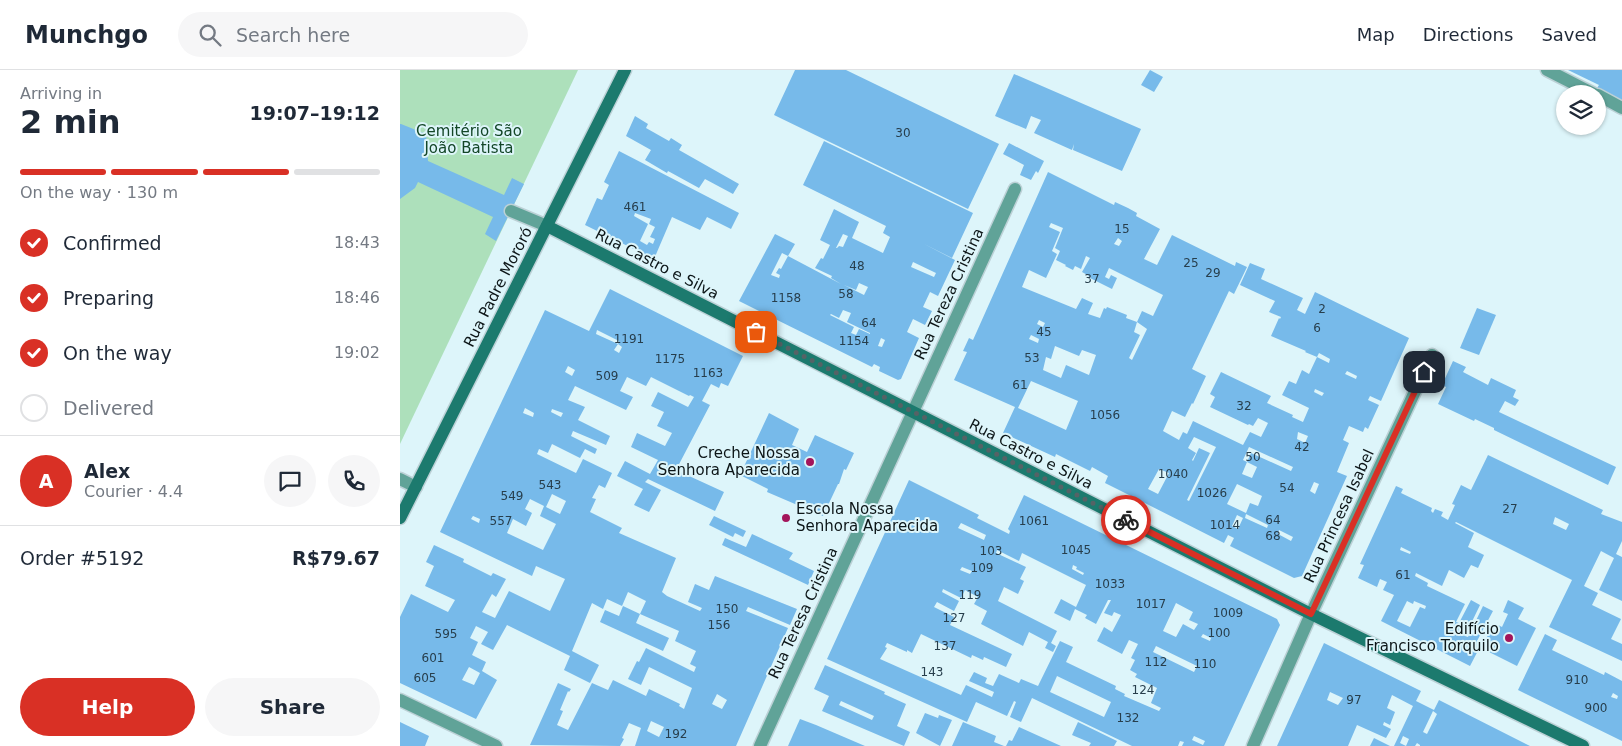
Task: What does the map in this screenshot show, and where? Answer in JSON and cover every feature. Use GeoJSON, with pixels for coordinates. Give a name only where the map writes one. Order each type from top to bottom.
{"type":"FeatureCollection","features":[{"type":"Feature","properties":{"kind":"street","name":"Rua Padre Mororó"},"geometry":{"type":"LineString","coordinates":[[400,518],[625,70]]}},
{"type":"Feature","properties":{"kind":"street"},"geometry":{"type":"LineString","coordinates":[[1547,70],[1576,85]]}},
{"type":"Feature","properties":{"kind":"street"},"geometry":{"type":"LineString","coordinates":[[1606,100],[1622,108]]}},
{"type":"Feature","properties":{"kind":"street","name":"Rua Tereza Cristina"},"geometry":{"type":"LineString","coordinates":[[912,412],[1015,189]]}},
{"type":"Feature","properties":{"kind":"street"},"geometry":{"type":"LineString","coordinates":[[511,211],[547,226]]}},
{"type":"Feature","properties":{"kind":"street","name":"Rua Castro e Silva"},"geometry":{"type":"LineString","coordinates":[[547,226],[1311,614],[1583,746]]}},
{"type":"Feature","properties":{"kind":"street","name":"Rua Princesa Isabel"},"geometry":{"type":"LineString","coordinates":[[1254,746],[1311,614],[1432,355]]}},
{"type":"Feature","properties":{"kind":"street","name":"Rua Teresa Cristina"},"geometry":{"type":"LineString","coordinates":[[760,746],[912,412]]}},
{"type":"Feature","properties":{"kind":"street"},"geometry":{"type":"LineString","coordinates":[[400,479],[416,487]]}},
{"type":"Feature","properties":{"kind":"street"},"geometry":{"type":"LineString","coordinates":[[400,700],[496,746]]}},
{"type":"Feature","properties":{"kind":"green space","name":"Cemitério São João Batista"},"geometry":{"type":"Polygon","coordinates":[[[400,70],[578,70],[400,444],[400,70]]]}},
{"type":"Feature","properties":{"kind":"building"},"geometry":{"type":"Polygon","coordinates":[[[795,70],[846,70],[999,144],[968,209],[774,115],[795,70]]]}},
{"type":"Feature","properties":{"kind":"building"},"geometry":{"type":"Polygon","coordinates":[[[1150,70],[1163,77],[1154,92],[1141,85],[1150,70]]]}},
{"type":"Feature","properties":{"kind":"building"},"geometry":{"type":"Polygon","coordinates":[[[1568,70],[1622,70],[1622,105],[1608,98],[1610,94],[1606,92],[1606,85],[1599,85],[1568,70]]]}},
{"type":"Feature","properties":{"kind":"building"},"geometry":{"type":"Polygon","coordinates":[[[1014,74],[1141,129],[1122,171],[1073,150],[1074,144],[1072,150],[1034,133],[1041,120],[1031,116],[1026,129],[995,116],[1014,74]]]}},
{"type":"Feature","properties":{"kind":"building"},"geometry":{"type":"Polygon","coordinates":[[[635,116],[648,124],[646,128],[669,141],[671,138],[682,145],[679,150],[739,184],[733,194],[705,179],[699,188],[645,160],[651,150],[626,136],[635,116]]]}},
{"type":"Feature","properties":{"kind":"building"},"geometry":{"type":"Polygon","coordinates":[[[400,124],[426,134],[428,161],[504,195],[512,178],[524,184],[496,241],[485,234],[493,217],[418,182],[415,188],[400,199],[400,124]]]}},
{"type":"Feature","properties":{"kind":"building"},"geometry":{"type":"Polygon","coordinates":[[[824,141],[973,213],[952,258],[924,244],[955,260],[938,296],[930,292],[923,307],[932,311],[925,325],[913,319],[907,332],[919,338],[901,379],[898,380],[879,371],[880,367],[874,364],[872,367],[739,301],[775,234],[795,244],[788,256],[841,284],[831,278],[832,276],[815,268],[821,258],[823,259],[830,245],[820,240],[834,209],[859,222],[852,238],[883,253],[890,237],[883,233],[886,226],[803,185],[824,141]],[[843,234],[836,248],[839,246],[843,247],[848,236],[843,234]],[[782,253],[771,275],[779,278],[780,275],[776,273],[779,268],[781,269],[788,256],[782,253]],[[913,262],[911,267],[934,277],[936,273],[913,262]],[[859,283],[856,290],[844,285],[864,295],[868,287],[859,283]],[[843,310],[839,318],[831,314],[854,327],[851,333],[856,335],[859,329],[870,334],[847,322],[851,313],[843,310]],[[881,338],[878,346],[882,347],[885,340],[881,338]]]}},
{"type":"Feature","properties":{"kind":"building"},"geometry":{"type":"Polygon","coordinates":[[[1009,143],[1044,161],[1038,173],[1036,171],[1031,180],[1020,175],[1024,165],[1003,154],[1009,143]]]}},
{"type":"Feature","properties":{"kind":"building"},"geometry":{"type":"Polygon","coordinates":[[[619,151],[739,213],[731,229],[707,217],[700,230],[672,217],[654,259],[585,225],[597,198],[602,200],[609,185],[604,182],[619,151]],[[635,213],[634,216],[648,224],[640,241],[647,245],[649,242],[653,244],[655,239],[650,237],[655,227],[649,224],[651,219],[635,213]]]}},
{"type":"Feature","properties":{"kind":"building"},"geometry":{"type":"Polygon","coordinates":[[[1048,172],[1114,205],[1115,202],[1128,208],[1137,213],[1136,216],[1160,229],[1144,259],[1157,265],[1172,235],[1235,266],[1236,262],[1247,267],[1234,294],[1229,291],[1192,369],[1206,376],[1193,404],[1185,417],[1172,411],[1163,431],[1179,440],[1183,432],[1187,434],[1193,421],[1243,445],[1250,432],[1261,437],[1268,423],[1258,418],[1253,426],[1248,425],[1210,407],[1215,397],[1210,394],[1221,372],[1271,396],[1267,403],[1293,415],[1292,417],[1303,422],[1309,408],[1282,395],[1289,381],[1296,384],[1302,370],[1309,374],[1317,357],[1271,336],[1281,317],[1269,312],[1275,301],[1240,285],[1250,263],[1265,269],[1261,279],[1303,298],[1297,310],[1305,314],[1315,292],[1409,338],[1381,401],[1370,396],[1368,400],[1379,405],[1368,429],[1365,427],[1363,432],[1349,426],[1343,440],[1349,443],[1337,472],[1347,476],[1302,576],[1294,578],[1230,546],[1234,538],[1228,535],[1224,543],[1105,483],[1108,476],[1092,467],[1090,471],[1056,454],[1055,457],[1003,433],[1015,407],[954,380],[967,352],[963,351],[969,338],[973,340],[1048,172]],[[1051,223],[1049,227],[1060,232],[1052,251],[1057,254],[1046,278],[1029,270],[1022,287],[1076,309],[1082,298],[1093,303],[1088,314],[1100,318],[1104,308],[1106,309],[1107,307],[1127,315],[1126,318],[1137,322],[1142,311],[1153,316],[1163,295],[1109,268],[1105,277],[1109,279],[1111,275],[1117,278],[1112,289],[1090,278],[1082,272],[1090,258],[1086,256],[1081,269],[1075,266],[1073,270],[1065,266],[1056,260],[1060,251],[1055,248],[1063,228],[1051,223]],[[1118,238],[1114,244],[1119,246],[1122,241],[1118,238]],[[1039,320],[1037,324],[1043,327],[1045,323],[1039,320]],[[1137,322],[1134,332],[1140,335],[1129,358],[1132,360],[1147,329],[1137,322]],[[1031,335],[1029,339],[1038,343],[1039,339],[1031,335]],[[1055,346],[1051,359],[1046,357],[1043,370],[1061,378],[1066,365],[1089,375],[1096,355],[1082,350],[1079,356],[1055,346]],[[1319,353],[1317,357],[1329,363],[1330,359],[1319,353]],[[1347,371],[1345,374],[1356,379],[1357,376],[1347,371]],[[1031,381],[1018,408],[1066,430],[1078,401],[1031,381]],[[1315,389],[1314,392],[1322,396],[1324,393],[1315,389]],[[1298,432],[1297,439],[1305,443],[1308,436],[1298,432]],[[1194,437],[1188,448],[1196,453],[1193,461],[1199,448],[1210,453],[1187,500],[1189,501],[1216,447],[1194,437]],[[1249,447],[1243,460],[1247,462],[1251,453],[1291,471],[1293,467],[1249,447]],[[1247,462],[1242,474],[1252,478],[1257,467],[1247,462]],[[1159,469],[1148,489],[1158,494],[1169,473],[1159,469]],[[1314,482],[1310,491],[1315,494],[1319,484],[1314,482]],[[1237,484],[1227,504],[1246,513],[1250,503],[1258,506],[1262,496],[1237,484]],[[1246,514],[1245,518],[1267,528],[1268,525],[1246,514]],[[1237,515],[1232,526],[1238,529],[1243,518],[1237,515]],[[1279,530],[1278,534],[1291,541],[1293,537],[1279,530]]]}},
{"type":"Feature","properties":{"kind":"building"},"geometry":{"type":"Polygon","coordinates":[[[610,289],[743,356],[728,386],[721,383],[719,388],[711,384],[702,401],[710,405],[676,470],[724,492],[715,511],[648,479],[645,482],[661,490],[649,512],[634,505],[643,489],[617,476],[625,461],[650,474],[658,460],[631,447],[637,433],[665,446],[672,433],[657,426],[664,412],[651,406],[658,392],[688,407],[694,397],[651,377],[646,386],[627,377],[620,391],[633,397],[626,410],[575,386],[568,400],[585,407],[578,420],[610,436],[606,445],[573,431],[571,436],[597,449],[595,454],[585,449],[580,458],[552,444],[548,453],[539,449],[537,454],[576,473],[583,459],[612,473],[605,488],[599,485],[592,498],[596,499],[590,512],[622,528],[619,533],[676,558],[662,592],[667,596],[700,611],[702,608],[688,602],[695,584],[709,590],[715,576],[797,609],[790,625],[748,607],[746,611],[788,628],[736,746],[635,746],[641,728],[629,723],[620,746],[530,745],[558,683],[571,689],[568,691],[560,710],[563,711],[557,725],[568,730],[592,683],[608,690],[613,680],[646,696],[649,689],[680,704],[679,706],[684,709],[692,688],[649,667],[641,685],[628,679],[646,648],[694,672],[696,667],[690,664],[696,651],[675,641],[679,631],[640,614],[646,601],[628,592],[622,606],[607,599],[603,609],[592,603],[572,651],[599,665],[590,683],[564,670],[570,656],[507,625],[493,650],[481,644],[488,632],[476,626],[470,638],[478,642],[472,655],[486,662],[482,671],[497,680],[476,719],[400,683],[400,617],[411,594],[448,612],[455,600],[425,586],[434,566],[426,562],[434,545],[464,559],[463,562],[491,576],[493,573],[506,579],[496,597],[492,594],[482,612],[495,618],[509,591],[550,611],[565,579],[536,566],[532,576],[440,532],[545,310],[589,331],[610,289]],[[597,330],[596,334],[618,344],[619,341],[597,330]],[[618,344],[614,350],[619,353],[622,347],[618,344]],[[568,366],[565,372],[572,376],[575,370],[568,366]],[[525,408],[523,413],[533,417],[534,413],[525,408]],[[552,409],[551,412],[561,417],[563,413],[552,409]],[[552,494],[546,507],[560,514],[566,501],[552,494]],[[530,499],[525,509],[532,513],[526,526],[513,519],[507,533],[543,550],[556,524],[540,516],[544,506],[530,499]],[[473,516],[471,519],[479,523],[480,519],[473,516]],[[469,667],[462,680],[474,685],[480,673],[469,667]],[[717,694],[712,704],[722,709],[727,700],[717,694]],[[651,721],[647,731],[659,737],[664,727],[651,721]]]}},
{"type":"Feature","properties":{"kind":"building"},"geometry":{"type":"Polygon","coordinates":[[[1477,308],[1496,315],[1479,355],[1460,348],[1477,308]]]}},
{"type":"Feature","properties":{"kind":"building"},"geometry":{"type":"Polygon","coordinates":[[[1453,361],[1466,367],[1463,372],[1488,385],[1491,378],[1516,390],[1513,397],[1519,400],[1515,406],[1505,401],[1499,412],[1616,467],[1608,485],[1494,430],[1494,428],[1438,404],[1446,387],[1442,385],[1453,361]]]}},
{"type":"Feature","properties":{"kind":"building"},"geometry":{"type":"Polygon","coordinates":[[[769,413],[799,429],[792,445],[807,452],[815,435],[854,453],[846,470],[844,469],[839,484],[823,516],[767,492],[768,489],[740,475],[769,413]]]}},
{"type":"Feature","properties":{"kind":"building"},"geometry":{"type":"Polygon","coordinates":[[[1488,455],[1603,510],[1601,514],[1622,522],[1622,541],[1616,554],[1622,557],[1622,601],[1599,590],[1614,558],[1601,551],[1584,586],[1598,593],[1592,605],[1621,619],[1611,639],[1622,644],[1622,661],[1549,627],[1572,580],[1456,522],[1474,533],[1468,547],[1484,555],[1478,568],[1471,565],[1464,578],[1449,570],[1442,586],[1416,573],[1415,576],[1428,583],[1427,586],[1465,604],[1456,622],[1459,623],[1471,600],[1480,605],[1465,636],[1468,637],[1483,606],[1493,611],[1477,641],[1482,643],[1470,666],[1381,621],[1394,595],[1383,590],[1387,582],[1380,579],[1377,587],[1358,578],[1364,565],[1360,564],[1396,486],[1403,489],[1401,493],[1432,508],[1431,511],[1433,513],[1435,509],[1443,512],[1441,516],[1448,520],[1455,505],[1452,504],[1461,485],[1471,490],[1488,455]],[[1555,517],[1553,524],[1566,530],[1569,524],[1555,517]],[[1401,547],[1400,550],[1410,554],[1411,552],[1401,547]],[[1407,601],[1397,621],[1410,627],[1420,607],[1425,609],[1426,606],[1414,601],[1413,604],[1407,601]]]}},
{"type":"Feature","properties":{"kind":"building"},"geometry":{"type":"Polygon","coordinates":[[[909,480],[979,515],[977,518],[1009,534],[1010,531],[1008,529],[1024,495],[1277,619],[1280,625],[1224,746],[1182,746],[1184,742],[1180,741],[1178,746],[1132,746],[1032,698],[1021,722],[1010,717],[1016,702],[1014,701],[1007,716],[976,702],[967,722],[827,659],[909,480]],[[961,523],[958,528],[984,540],[986,535],[961,523]],[[997,550],[996,553],[1026,567],[1020,579],[1024,581],[1018,594],[1004,587],[998,601],[1057,631],[1051,643],[1056,646],[1053,652],[1045,648],[1048,642],[1029,632],[1023,646],[981,624],[987,611],[974,604],[978,597],[965,590],[961,598],[943,589],[942,592],[959,601],[954,611],[937,602],[934,607],[954,617],[950,625],[1012,654],[1006,667],[984,657],[983,660],[972,655],[971,658],[921,634],[912,653],[887,643],[885,647],[887,648],[880,659],[961,695],[966,685],[992,697],[994,692],[969,681],[974,672],[987,678],[985,683],[993,686],[999,674],[1019,683],[1021,679],[1038,686],[1060,641],[1073,647],[1066,662],[1116,686],[1115,689],[1125,694],[1124,696],[1159,711],[1161,708],[1151,703],[1157,688],[1135,677],[1137,674],[1130,670],[1135,660],[1131,658],[1138,644],[1129,640],[1122,654],[1097,641],[1104,627],[1112,632],[1121,615],[1114,612],[1112,616],[1104,613],[1111,600],[1108,600],[1096,624],[1085,618],[1087,615],[1075,609],[1070,621],[1054,613],[1061,599],[1076,607],[1086,585],[1022,553],[1019,561],[997,550]],[[1073,565],[1072,569],[1083,575],[1084,573],[1073,565]],[[962,567],[960,570],[970,574],[972,571],[962,567]],[[1176,603],[1163,631],[1176,637],[1183,624],[1194,630],[1198,624],[1189,620],[1193,612],[1176,603]],[[1203,634],[1201,637],[1210,641],[1211,638],[1203,634]],[[1156,646],[1153,652],[1194,672],[1197,666],[1156,646]],[[1057,676],[1050,692],[1104,717],[1111,702],[1057,676]],[[1194,736],[1192,740],[1203,745],[1205,741],[1194,736]]]}},
{"type":"Feature","properties":{"kind":"building"},"geometry":{"type":"Polygon","coordinates":[[[714,516],[746,531],[743,537],[735,533],[733,537],[709,525],[714,516]]]}},
{"type":"Feature","properties":{"kind":"building"},"geometry":{"type":"Polygon","coordinates":[[[752,534],[793,553],[789,559],[814,571],[808,585],[722,545],[725,538],[746,547],[752,534]]]}},
{"type":"Feature","properties":{"kind":"building","name":"Edifício Francisco Torquilo"},"geometry":{"type":"Polygon","coordinates":[[[1508,600],[1524,608],[1518,619],[1536,628],[1517,666],[1489,652],[1491,649],[1483,645],[1491,629],[1495,631],[1498,625],[1502,627],[1508,614],[1503,612],[1508,600]]]}},
{"type":"Feature","properties":{"kind":"building"},"geometry":{"type":"Polygon","coordinates":[[[623,606],[640,614],[636,623],[669,638],[663,651],[600,622],[605,610],[619,616],[623,606]]]}},
{"type":"Feature","properties":{"kind":"building"},"geometry":{"type":"Polygon","coordinates":[[[1545,634],[1557,640],[1552,650],[1604,675],[1605,672],[1622,681],[1622,741],[1518,690],[1545,634]],[[1613,693],[1611,697],[1617,699],[1618,696],[1613,693]]]}},
{"type":"Feature","properties":{"kind":"building"},"geometry":{"type":"Polygon","coordinates":[[[1324,643],[1421,691],[1416,701],[1434,710],[1439,700],[1530,746],[1420,746],[1417,743],[1415,746],[1406,746],[1394,746],[1413,706],[1392,695],[1387,708],[1395,712],[1390,725],[1384,722],[1383,725],[1391,729],[1386,738],[1357,725],[1348,746],[1277,746],[1324,643]],[[1330,692],[1327,700],[1338,705],[1343,698],[1330,692]],[[1433,711],[1423,732],[1427,734],[1437,714],[1433,711]],[[1403,736],[1400,743],[1406,746],[1409,739],[1403,736]]]}},
{"type":"Feature","properties":{"kind":"building"},"geometry":{"type":"Polygon","coordinates":[[[825,665],[885,692],[884,694],[906,704],[897,726],[910,732],[904,746],[822,711],[829,696],[814,689],[825,665]],[[841,701],[839,705],[872,720],[874,716],[841,701]]]}},
{"type":"Feature","properties":{"kind":"building"},"geometry":{"type":"Polygon","coordinates":[[[925,713],[938,718],[939,715],[952,720],[940,746],[916,733],[925,713]]]}},
{"type":"Feature","properties":{"kind":"building"},"geometry":{"type":"Polygon","coordinates":[[[800,719],[816,725],[865,746],[788,746],[800,719]]]}},
{"type":"Feature","properties":{"kind":"building"},"geometry":{"type":"Polygon","coordinates":[[[400,722],[429,736],[425,746],[400,746],[400,722]]]}},
{"type":"Feature","properties":{"kind":"building"},"geometry":{"type":"Polygon","coordinates":[[[963,722],[996,736],[994,742],[1004,746],[952,746],[963,722]]]}},
{"type":"Feature","properties":{"kind":"building"},"geometry":{"type":"Polygon","coordinates":[[[1078,722],[1117,741],[1114,746],[1089,746],[1091,743],[1072,735],[1078,722]]]}},
{"type":"Feature","properties":{"kind":"building"},"geometry":{"type":"Polygon","coordinates":[[[1019,727],[1061,746],[1006,746],[1009,740],[1012,741],[1019,727]]]}},
{"type":"Feature","properties":{"kind":"building"},"geometry":{"type":"Polygon","coordinates":[[[1374,738],[1390,746],[1370,746],[1374,738]]]}},
{"type":"Feature","properties":{"kind":"way so far"},"geometry":{"type":"LineString","coordinates":[[756,332],[1126,520]]}},
{"type":"Feature","properties":{"kind":"place","name":"Creche Nossa Senhora Aparecida"},"geometry":{"type":"Point","coordinates":[810,462]}},
{"type":"Feature","properties":{"kind":"place","name":"Escola Nossa Senhora Aparecida"},"geometry":{"type":"Point","coordinates":[786,518]}},
{"type":"Feature","properties":{"kind":"place","name":"Edifício Francisco Torquilo"},"geometry":{"type":"Point","coordinates":[1509,638]}},
{"type":"Feature","properties":{"kind":"route"},"geometry":{"type":"LineString","coordinates":[[1126,520],[1311,614],[1424,372]]}}]}
